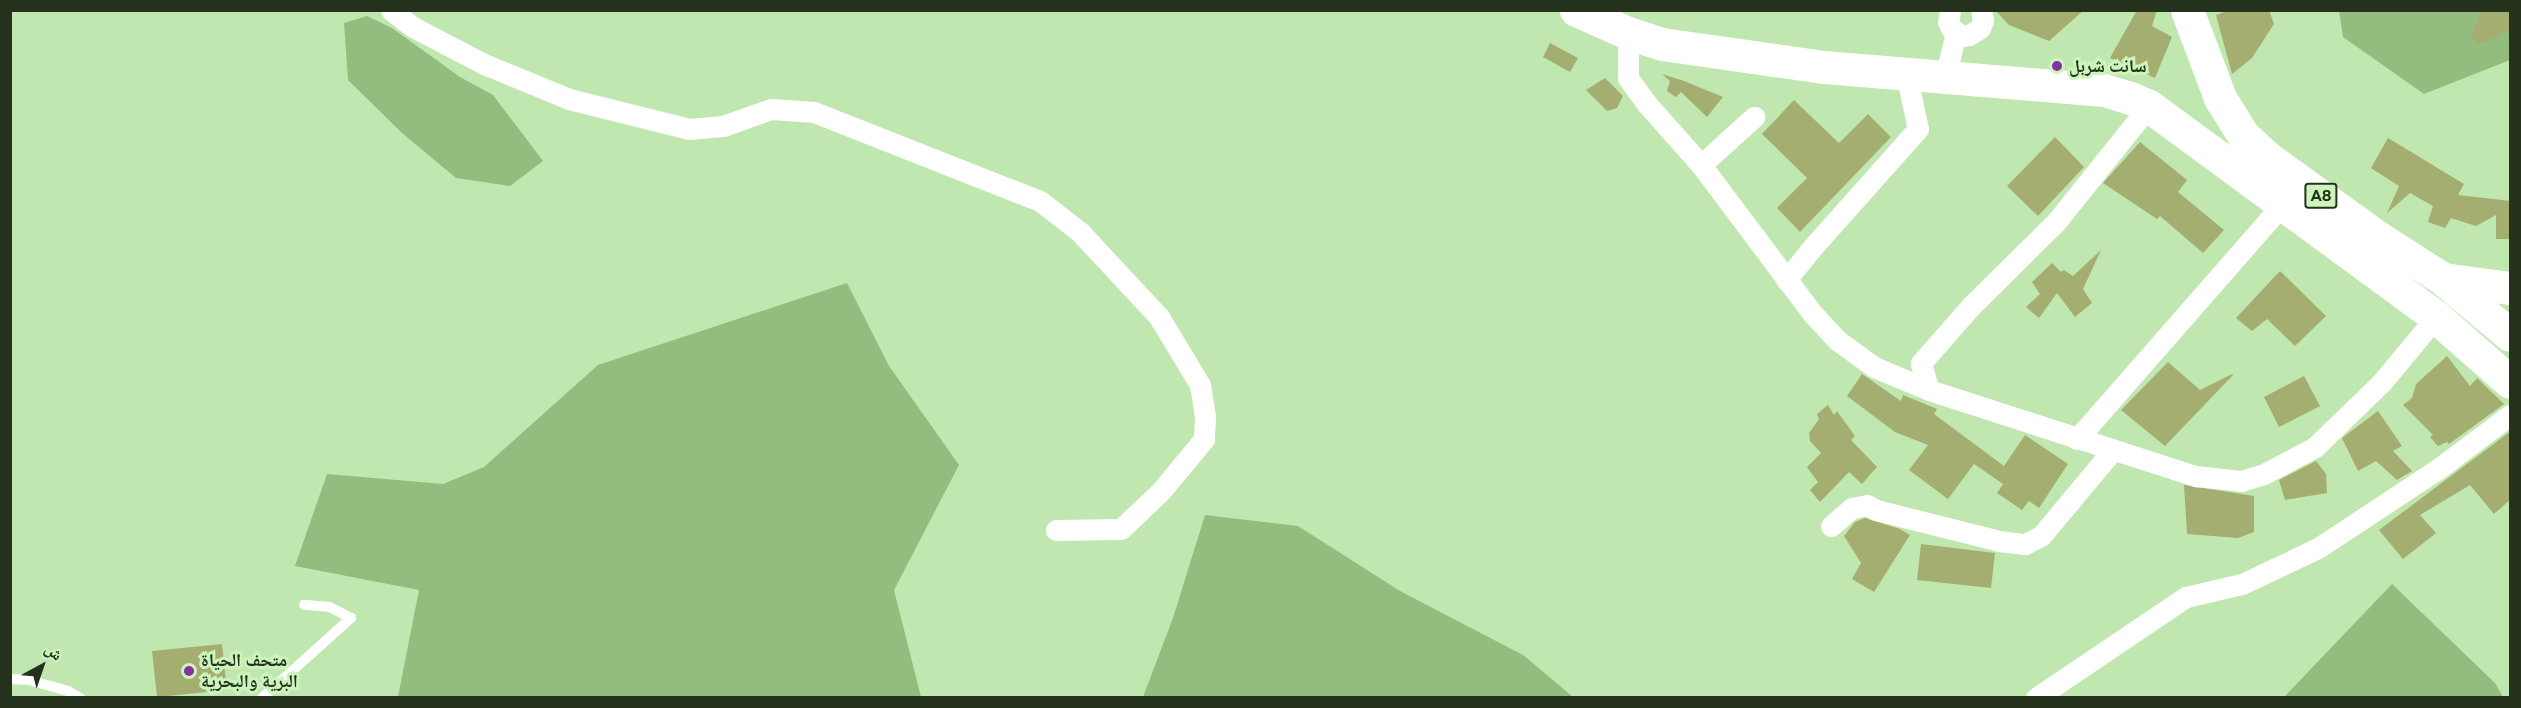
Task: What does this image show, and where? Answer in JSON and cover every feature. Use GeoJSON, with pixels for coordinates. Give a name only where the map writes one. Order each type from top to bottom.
{"type":"FeatureCollection","features":[{"type":"Feature","properties":{"kind":"highway","name":"A8"},"geometry":{"type":"LineString","coordinates":[[1576,10],[1626,22],[1673,45],[1824,67],[2104,90],[2149,106],[2281,206],[2436,317],[2511,382]]}},
{"type":"Feature","properties":{"kind":"highway","name":"A8"},"geometry":{"type":"LineString","coordinates":[[2187,10],[2220,98],[2243,135],[2268,158],[2379,238],[2443,279],[2511,335]]}},
{"type":"Feature","properties":{"kind":"highway"},"geometry":{"type":"LineString","coordinates":[[2443,279],[2511,288]]}},
{"type":"Feature","properties":{"kind":"street"},"geometry":{"type":"LineString","coordinates":[[391,10],[413,27],[484,64],[558,94],[689,129],[723,126],[771,109],[814,112],[1040,201],[1080,232],[1159,317],[1200,385],[1205,417],[1204,439],[1161,491],[1121,529],[1056,530]]}},
{"type":"Feature","properties":{"kind":"street"},"geometry":{"type":"LineString","coordinates":[[1950,10],[1948,22],[1956,33],[1969,36],[1976,33],[1983,21],[1981,10]]}},
{"type":"Feature","properties":{"kind":"street"},"geometry":{"type":"LineString","coordinates":[[1626,22],[1628,78],[1646,103],[1701,165],[1786,280],[1837,340],[1874,367],[1929,390],[2196,476],[2241,481],[2264,474],[2315,447],[2382,382],[2436,317]]}},
{"type":"Feature","properties":{"kind":"street"},"geometry":{"type":"LineString","coordinates":[[1945,77],[1956,33]]}},
{"type":"Feature","properties":{"kind":"street"},"geometry":{"type":"LineString","coordinates":[[1786,280],[1918,129],[1906,73]]}},
{"type":"Feature","properties":{"kind":"street"},"geometry":{"type":"LineString","coordinates":[[1929,390],[1921,363],[1971,306],[2056,222],[2149,106]]}},
{"type":"Feature","properties":{"kind":"street"},"geometry":{"type":"LineString","coordinates":[[1701,165],[1754,117]]}},
{"type":"Feature","properties":{"kind":"street"},"geometry":{"type":"LineString","coordinates":[[2077,439],[2281,206]]}},
{"type":"Feature","properties":{"kind":"street"},"geometry":{"type":"LineString","coordinates":[[2036,698],[2186,597],[2242,584],[2306,555],[2438,468],[2511,415]]}},
{"type":"Feature","properties":{"kind":"street"},"geometry":{"type":"LineString","coordinates":[[1831,526],[1852,508],[1867,505],[1886,513],[1999,541],[2025,544],[2041,536],[2113,450]]}},
{"type":"Feature","properties":{"kind":"lane"},"geometry":{"type":"LineString","coordinates":[[262,698],[351,618],[329,608],[304,605]]}},
{"type":"Feature","properties":{"kind":"lane"},"geometry":{"type":"LineString","coordinates":[[10,679],[29,680],[68,691],[80,698]]}},
{"type":"Feature","properties":{"kind":"green space"},"geometry":{"type":"Polygon","coordinates":[[[2339,11],[2510,11],[2510,60],[2424,94],[2343,37],[2339,11]]]}},
{"type":"Feature","properties":{"kind":"green space"},"geometry":{"type":"Polygon","coordinates":[[[367,16],[392,28],[460,77],[493,95],[543,161],[510,186],[456,178],[402,133],[348,80],[344,23],[367,16]]]}},
{"type":"Feature","properties":{"kind":"green space"},"geometry":{"type":"Polygon","coordinates":[[[847,283],[889,366],[959,465],[894,590],[921,697],[398,697],[419,590],[295,566],[327,474],[443,484],[484,467],[598,365],[847,283]]]}},
{"type":"Feature","properties":{"kind":"green space"},"geometry":{"type":"Polygon","coordinates":[[[1205,515],[1298,526],[1400,591],[1523,655],[1573,697],[1143,697],[1173,618],[1205,515]]]}},
{"type":"Feature","properties":{"kind":"green space"},"geometry":{"type":"Polygon","coordinates":[[[2392,584],[2495,683],[2503,697],[2284,697],[2392,584]]]}},
{"type":"Feature","properties":{"kind":"building"},"geometry":{"type":"Polygon","coordinates":[[[1995,10],[2084,10],[2049,41],[2009,25],[1995,10]]]}},
{"type":"Feature","properties":{"kind":"building"},"geometry":{"type":"Polygon","coordinates":[[[2137,10],[2157,10],[2152,26],[2172,37],[2155,78],[2110,58],[2137,10]]]}},
{"type":"Feature","properties":{"kind":"building"},"geometry":{"type":"Polygon","coordinates":[[[2229,10],[2269,10],[2274,24],[2252,58],[2232,74],[2216,15],[2229,10]]]}},
{"type":"Feature","properties":{"kind":"building"},"geometry":{"type":"Polygon","coordinates":[[[2482,10],[2511,10],[2511,30],[2477,45],[2471,36],[2482,10]]]}},
{"type":"Feature","properties":{"kind":"building"},"geometry":{"type":"Polygon","coordinates":[[[1550,43],[1578,58],[1570,72],[1543,57],[1550,43]]]}},
{"type":"Feature","properties":{"kind":"building"},"geometry":{"type":"Polygon","coordinates":[[[1662,74],[1723,97],[1707,117],[1681,92],[1676,97],[1667,91],[1670,81],[1662,74]]]}},
{"type":"Feature","properties":{"kind":"building"},"geometry":{"type":"Polygon","coordinates":[[[1605,78],[1623,96],[1617,108],[1607,111],[1586,90],[1605,78]]]}},
{"type":"Feature","properties":{"kind":"building"},"geometry":{"type":"Polygon","coordinates":[[[1794,100],[1839,143],[1868,114],[1891,137],[1800,232],[1777,208],[1807,178],[1762,134],[1794,100]]]}},
{"type":"Feature","properties":{"kind":"building"},"geometry":{"type":"Polygon","coordinates":[[[2055,137],[2084,167],[2038,216],[2007,186],[2055,137]]]}},
{"type":"Feature","properties":{"kind":"building"},"geometry":{"type":"Polygon","coordinates":[[[2388,138],[2464,184],[2458,195],[2511,201],[2511,239],[2496,239],[2496,215],[2476,226],[2451,218],[2445,228],[2428,222],[2433,206],[2410,193],[2387,213],[2399,186],[2371,168],[2388,138]]]}},
{"type":"Feature","properties":{"kind":"building"},"geometry":{"type":"Polygon","coordinates":[[[2140,142],[2187,180],[2178,192],[2224,230],[2203,253],[2160,216],[2157,219],[2103,183],[2140,142]]]}},
{"type":"Feature","properties":{"kind":"building"},"geometry":{"type":"Polygon","coordinates":[[[2101,250],[2083,289],[2092,303],[2075,317],[2057,293],[2039,318],[2026,307],[2040,294],[2032,282],[2052,263],[2061,272],[2064,270],[2073,276],[2101,250]]]}},
{"type":"Feature","properties":{"kind":"building"},"geometry":{"type":"Polygon","coordinates":[[[2280,271],[2326,316],[2295,346],[2267,319],[2252,331],[2236,318],[2280,271]]]}},
{"type":"Feature","properties":{"kind":"building"},"geometry":{"type":"Polygon","coordinates":[[[2447,356],[2470,386],[2477,378],[2504,404],[2449,444],[2447,442],[2438,446],[2430,437],[2433,435],[2403,405],[2412,398],[2416,384],[2447,356]]]}},
{"type":"Feature","properties":{"kind":"building"},"geometry":{"type":"Polygon","coordinates":[[[2168,362],[2200,390],[2233,375],[2165,446],[2121,410],[2168,362]]]}},
{"type":"Feature","properties":{"kind":"building"},"geometry":{"type":"Polygon","coordinates":[[[1862,374],[1901,401],[1903,395],[1937,409],[1934,414],[2004,466],[2025,435],[2068,464],[2039,508],[2029,501],[2022,510],[1997,493],[2003,484],[1974,464],[1948,499],[1909,470],[1928,445],[1895,432],[1847,396],[1862,374]]]}},
{"type":"Feature","properties":{"kind":"building"},"geometry":{"type":"Polygon","coordinates":[[[2304,376],[2320,406],[2279,427],[2264,397],[2304,376]]]}},
{"type":"Feature","properties":{"kind":"building"},"geometry":{"type":"Polygon","coordinates":[[[1828,405],[1834,415],[1837,411],[1855,436],[1851,440],[1877,467],[1862,484],[1849,472],[1820,502],[1810,490],[1818,482],[1807,467],[1821,453],[1810,441],[1809,433],[1819,419],[1817,414],[1828,405]]]}},
{"type":"Feature","properties":{"kind":"building"},"geometry":{"type":"Polygon","coordinates":[[[2378,411],[2402,446],[2393,451],[2412,471],[2397,480],[2376,461],[2358,471],[2342,438],[2378,411]]]}},
{"type":"Feature","properties":{"kind":"building"},"geometry":{"type":"Polygon","coordinates":[[[2511,431],[2511,499],[2494,514],[2470,485],[2420,515],[2436,533],[2403,559],[2379,530],[2511,431]]]}},
{"type":"Feature","properties":{"kind":"building"},"geometry":{"type":"Polygon","coordinates":[[[2316,461],[2326,474],[2327,493],[2285,500],[2279,480],[2316,461]]]}},
{"type":"Feature","properties":{"kind":"building"},"geometry":{"type":"Polygon","coordinates":[[[2184,485],[2254,496],[2254,532],[2238,538],[2187,534],[2184,485]]]}},
{"type":"Feature","properties":{"kind":"building"},"geometry":{"type":"Polygon","coordinates":[[[1865,518],[1900,529],[1910,535],[1874,592],[1852,579],[1861,563],[1844,536],[1855,522],[1865,518]]]}},
{"type":"Feature","properties":{"kind":"building"},"geometry":{"type":"Polygon","coordinates":[[[1921,544],[1995,553],[1991,588],[1917,580],[1921,544]]]}},
{"type":"Feature","properties":{"kind":"building"},"geometry":{"type":"Polygon","coordinates":[[[222,644],[227,690],[157,697],[152,651],[222,644]]]}},
{"type":"Feature","properties":{"kind":"place","name":"سانت شربل"},"geometry":{"type":"Point","coordinates":[2057,66]}},
{"type":"Feature","properties":{"kind":"place","name":"متحف الحياة البرية والبحرية"},"geometry":{"type":"Point","coordinates":[189,671]}}]}
